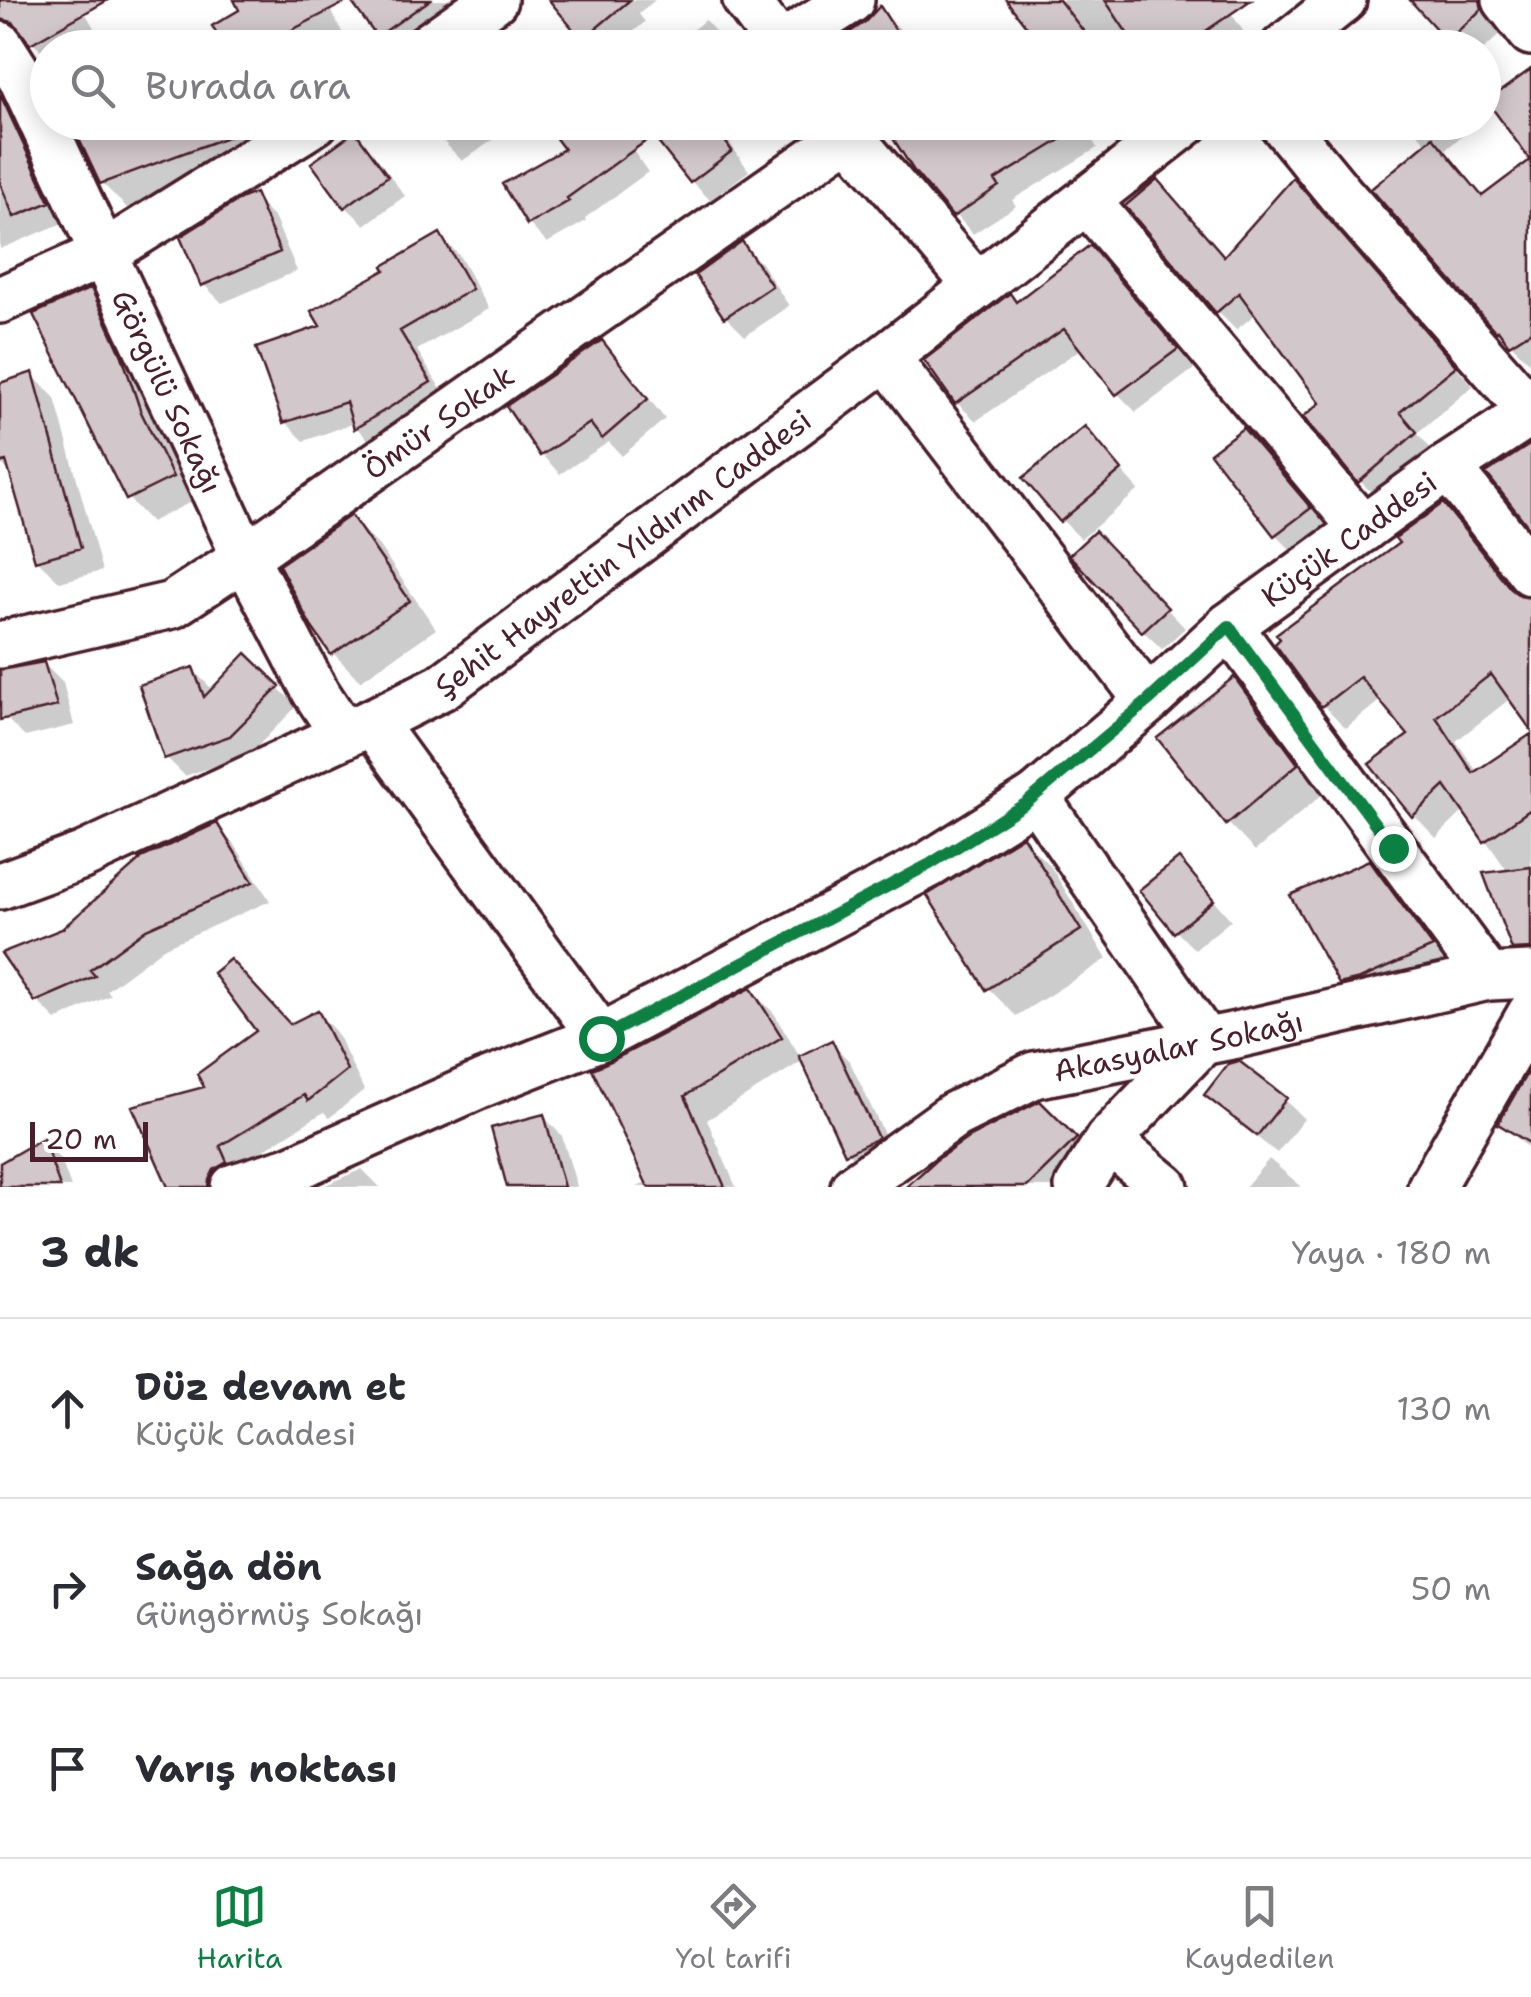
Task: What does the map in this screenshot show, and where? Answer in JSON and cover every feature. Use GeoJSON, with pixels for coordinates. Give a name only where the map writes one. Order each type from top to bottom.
{"type":"FeatureCollection","features":[{"type":"Feature","properties":{"kind":"street"},"geometry":{"type":"LineString","coordinates":[[452,30],[494,0]]}},
{"type":"Feature","properties":{"kind":"street"},"geometry":{"type":"LineString","coordinates":[[746,0],[769,30]]}},
{"type":"Feature","properties":{"kind":"street"},"geometry":{"type":"LineString","coordinates":[[806,30],[851,0]]}},
{"type":"Feature","properties":{"kind":"street"},"geometry":{"type":"LineString","coordinates":[[1306,30],[1343,0]]}},
{"type":"Feature","properties":{"kind":"street"},"geometry":{"type":"LineString","coordinates":[[1506,0],[1531,32]]}},
{"type":"Feature","properties":{"kind":"street","name":"Görgülü Sokağı"},"geometry":{"type":"LineString","coordinates":[[0,45],[30,94]]}},
{"type":"Feature","properties":{"kind":"street","name":"Görgülü Sokağı"},"geometry":{"type":"LineString","coordinates":[[51,140],[245,557],[316,691],[358,728],[601,1038]]}},
{"type":"Feature","properties":{"kind":"street"},"geometry":{"type":"LineString","coordinates":[[0,300],[103,254],[287,140]]}},
{"type":"Feature","properties":{"kind":"street","name":"Ömür Sokak"},"geometry":{"type":"LineString","coordinates":[[0,644],[172,605],[245,557],[828,140]]}},
{"type":"Feature","properties":{"kind":"street"},"geometry":{"type":"LineString","coordinates":[[852,140],[977,286]]}},
{"type":"Feature","properties":{"kind":"street","name":"Şehit Hayrettin Yıldırım Caddesi"},"geometry":{"type":"LineString","coordinates":[[0,886],[82,856],[442,687],[886,357],[1165,140]]}},
{"type":"Feature","properties":{"kind":"street"},"geometry":{"type":"LineString","coordinates":[[1296,140],[1531,411]]}},
{"type":"Feature","properties":{"kind":"street"},"geometry":{"type":"LineString","coordinates":[[1087,201],[1363,529]]}},
{"type":"Feature","properties":{"kind":"street"},"geometry":{"type":"LineString","coordinates":[[886,357],[1148,701]]}},
{"type":"Feature","properties":{"kind":"street","name":"Küçük Caddesi"},"geometry":{"type":"LineString","coordinates":[[234,1187],[289,1170],[482,1084],[601,1038],[930,864],[1036,797],[1229,626],[1531,411]]}},
{"type":"Feature","properties":{"kind":"street"},"geometry":{"type":"LineString","coordinates":[[1448,467],[1531,572]]}},
{"type":"Feature","properties":{"kind":"street"},"geometry":{"type":"LineString","coordinates":[[1229,626],[1510,976]]}},
{"type":"Feature","properties":{"kind":"street"},"geometry":{"type":"LineString","coordinates":[[1036,797],[1204,1040],[1108,1140],[1078,1187]]}},
{"type":"Feature","properties":{"kind":"street","name":"Akasyalar Sokağı"},"geometry":{"type":"LineString","coordinates":[[854,1187],[954,1115],[1034,1075],[1510,976]]}},
{"type":"Feature","properties":{"kind":"street"},"geometry":{"type":"LineString","coordinates":[[1430,1187],[1531,1013]]}},
{"type":"Feature","properties":{"kind":"street"},"geometry":{"type":"LineString","coordinates":[[1108,1140],[1166,1187]]}},
{"type":"Feature","properties":{"kind":"building"},"geometry":{"type":"Polygon","coordinates":[[[0,0],[108,0],[55,30],[30,30],[30,44],[13,22],[0,19],[0,0]]]}},
{"type":"Feature","properties":{"kind":"building"},"geometry":{"type":"Polygon","coordinates":[[[234,0],[350,0],[292,30],[215,30],[212,26],[239,10],[234,0]]]}},
{"type":"Feature","properties":{"kind":"building"},"geometry":{"type":"Polygon","coordinates":[[[350,0],[430,0],[387,30],[372,30],[350,0]]]}},
{"type":"Feature","properties":{"kind":"building"},"geometry":{"type":"Polygon","coordinates":[[[549,0],[630,0],[594,30],[574,30],[549,0]]]}},
{"type":"Feature","properties":{"kind":"building"},"geometry":{"type":"Polygon","coordinates":[[[1006,0],[1059,0],[1083,30],[1029,30],[1006,0]]]}},
{"type":"Feature","properties":{"kind":"building"},"geometry":{"type":"Polygon","coordinates":[[[1105,0],[1251,0],[1207,30],[1125,30],[1105,0]]]}},
{"type":"Feature","properties":{"kind":"building"},"geometry":{"type":"Polygon","coordinates":[[[1410,0],[1480,0],[1482,9],[1459,30],[1437,30],[1410,0]]]}},
{"type":"Feature","properties":{"kind":"building"},"geometry":{"type":"Polygon","coordinates":[[[880,6],[895,30],[853,30],[880,6]]]}},
{"type":"Feature","properties":{"kind":"building"},"geometry":{"type":"Polygon","coordinates":[[[1531,69],[1531,331],[1509,345],[1371,189],[1429,140],[1435,140],[1482,196],[1530,160],[1501,120],[1501,91],[1531,69]]]}},
{"type":"Feature","properties":{"kind":"building"},"geometry":{"type":"Polygon","coordinates":[[[0,94],[50,202],[14,217],[0,183],[0,94]]]}},
{"type":"Feature","properties":{"kind":"building"},"geometry":{"type":"Polygon","coordinates":[[[79,140],[219,140],[100,184],[79,140]]]}},
{"type":"Feature","properties":{"kind":"building"},"geometry":{"type":"Polygon","coordinates":[[[343,140],[362,140],[388,176],[344,208],[311,163],[343,140]]]}},
{"type":"Feature","properties":{"kind":"building"},"geometry":{"type":"Polygon","coordinates":[[[557,140],[647,140],[567,198],[569,201],[527,225],[502,184],[564,149],[557,140]]]}},
{"type":"Feature","properties":{"kind":"building"},"geometry":{"type":"Polygon","coordinates":[[[656,140],[724,140],[732,151],[690,183],[656,140]]]}},
{"type":"Feature","properties":{"kind":"building"},"geometry":{"type":"Polygon","coordinates":[[[894,140],[1061,140],[995,180],[999,186],[953,217],[894,140]]]}},
{"type":"Feature","properties":{"kind":"building"},"geometry":{"type":"Polygon","coordinates":[[[1293,178],[1456,366],[1400,412],[1417,432],[1358,483],[1303,417],[1320,403],[1239,293],[1216,313],[1125,206],[1157,179],[1224,256],[1293,178]]]}},
{"type":"Feature","properties":{"kind":"building"},"geometry":{"type":"Polygon","coordinates":[[[255,193],[280,252],[201,286],[180,237],[255,193]]]}},
{"type":"Feature","properties":{"kind":"building"},"geometry":{"type":"Polygon","coordinates":[[[440,233],[472,289],[400,331],[431,382],[354,429],[346,402],[283,423],[256,348],[320,326],[311,311],[385,270],[383,266],[440,233]]]}},
{"type":"Feature","properties":{"kind":"building"},"geometry":{"type":"Polygon","coordinates":[[[742,241],[772,286],[724,318],[695,275],[742,241]]]}},
{"type":"Feature","properties":{"kind":"building"},"geometry":{"type":"Polygon","coordinates":[[[1090,245],[1178,349],[1116,395],[1064,329],[955,404],[924,360],[1010,293],[1016,302],[1090,245]]]}},
{"type":"Feature","properties":{"kind":"building"},"geometry":{"type":"Polygon","coordinates":[[[91,288],[122,356],[141,412],[173,477],[126,500],[33,314],[91,288]]]}},
{"type":"Feature","properties":{"kind":"building"},"geometry":{"type":"Polygon","coordinates":[[[602,340],[648,399],[602,439],[590,423],[540,456],[506,406],[602,340]]]}},
{"type":"Feature","properties":{"kind":"building"},"geometry":{"type":"Polygon","coordinates":[[[33,372],[81,548],[35,561],[6,461],[0,463],[0,383],[33,372]]]}},
{"type":"Feature","properties":{"kind":"building"},"geometry":{"type":"Polygon","coordinates":[[[1085,426],[1122,470],[1060,522],[1023,478],[1085,426]]]}},
{"type":"Feature","properties":{"kind":"building"},"geometry":{"type":"Polygon","coordinates":[[[1243,428],[1311,508],[1274,536],[1210,453],[1243,428]]]}},
{"type":"Feature","properties":{"kind":"building"},"geometry":{"type":"Polygon","coordinates":[[[1531,444],[1531,530],[1486,473],[1531,444]]]}},
{"type":"Feature","properties":{"kind":"building"},"geometry":{"type":"Polygon","coordinates":[[[1443,503],[1510,588],[1531,598],[1531,730],[1491,674],[1436,717],[1473,773],[1531,734],[1531,809],[1484,842],[1445,786],[1412,817],[1369,764],[1408,735],[1360,677],[1321,707],[1275,644],[1280,639],[1276,634],[1399,543],[1395,538],[1443,503]]]}},
{"type":"Feature","properties":{"kind":"building"},"geometry":{"type":"Polygon","coordinates":[[[351,515],[410,601],[331,655],[279,565],[351,515]]]}},
{"type":"Feature","properties":{"kind":"building"},"geometry":{"type":"Polygon","coordinates":[[[1095,531],[1168,608],[1142,632],[1069,555],[1095,531]]]}},
{"type":"Feature","properties":{"kind":"building"},"geometry":{"type":"Polygon","coordinates":[[[246,653],[280,686],[230,736],[164,759],[139,685],[193,667],[204,697],[246,653]]]}},
{"type":"Feature","properties":{"kind":"building"},"geometry":{"type":"Polygon","coordinates":[[[44,662],[57,706],[0,720],[0,670],[44,662]]]}},
{"type":"Feature","properties":{"kind":"building"},"geometry":{"type":"Polygon","coordinates":[[[1234,677],[1298,764],[1226,825],[1157,738],[1234,677]]]}},
{"type":"Feature","properties":{"kind":"building"},"geometry":{"type":"Polygon","coordinates":[[[217,823],[253,882],[146,929],[90,970],[95,976],[35,1002],[1,953],[62,929],[139,859],[217,823]]]}},
{"type":"Feature","properties":{"kind":"building"},"geometry":{"type":"Polygon","coordinates":[[[1023,836],[1081,930],[986,990],[927,895],[1023,836]]]}},
{"type":"Feature","properties":{"kind":"building"},"geometry":{"type":"Polygon","coordinates":[[[1179,858],[1214,900],[1174,933],[1139,890],[1179,858]]]}},
{"type":"Feature","properties":{"kind":"building"},"geometry":{"type":"Polygon","coordinates":[[[1369,860],[1433,947],[1360,979],[1339,984],[1290,895],[1369,860]]]}},
{"type":"Feature","properties":{"kind":"building"},"geometry":{"type":"Polygon","coordinates":[[[1531,867],[1531,949],[1512,950],[1483,873],[1531,867]]]}},
{"type":"Feature","properties":{"kind":"building"},"geometry":{"type":"Polygon","coordinates":[[[230,959],[290,1024],[318,1010],[347,1070],[308,1101],[304,1095],[220,1146],[227,1162],[214,1170],[208,1187],[168,1187],[132,1106],[204,1087],[197,1074],[256,1031],[213,973],[230,959]]]}},
{"type":"Feature","properties":{"kind":"building"},"geometry":{"type":"Polygon","coordinates":[[[751,988],[782,1037],[685,1096],[725,1187],[648,1187],[592,1069],[751,988]]]}},
{"type":"Feature","properties":{"kind":"building"},"geometry":{"type":"Polygon","coordinates":[[[832,1040],[878,1138],[845,1154],[799,1056],[832,1040]]]}},
{"type":"Feature","properties":{"kind":"building"},"geometry":{"type":"Polygon","coordinates":[[[1239,1061],[1287,1098],[1257,1136],[1204,1095],[1228,1064],[1239,1061]]]}},
{"type":"Feature","properties":{"kind":"building"},"geometry":{"type":"Polygon","coordinates":[[[1531,1066],[1531,1144],[1498,1124],[1531,1066]]]}},
{"type":"Feature","properties":{"kind":"building"},"geometry":{"type":"Polygon","coordinates":[[[1040,1101],[1077,1138],[1027,1187],[906,1187],[968,1138],[1040,1101]]]}},
{"type":"Feature","properties":{"kind":"building"},"geometry":{"type":"Polygon","coordinates":[[[544,1114],[564,1187],[507,1187],[491,1128],[544,1114]]]}},
{"type":"Feature","properties":{"kind":"building"},"geometry":{"type":"Polygon","coordinates":[[[43,1138],[60,1187],[0,1187],[0,1163],[43,1138]]]}},
{"type":"Feature","properties":{"kind":"route"},"geometry":{"type":"LineString","coordinates":[[601,1038],[930,864],[1036,797],[1229,626],[1393,848]]}}]}
